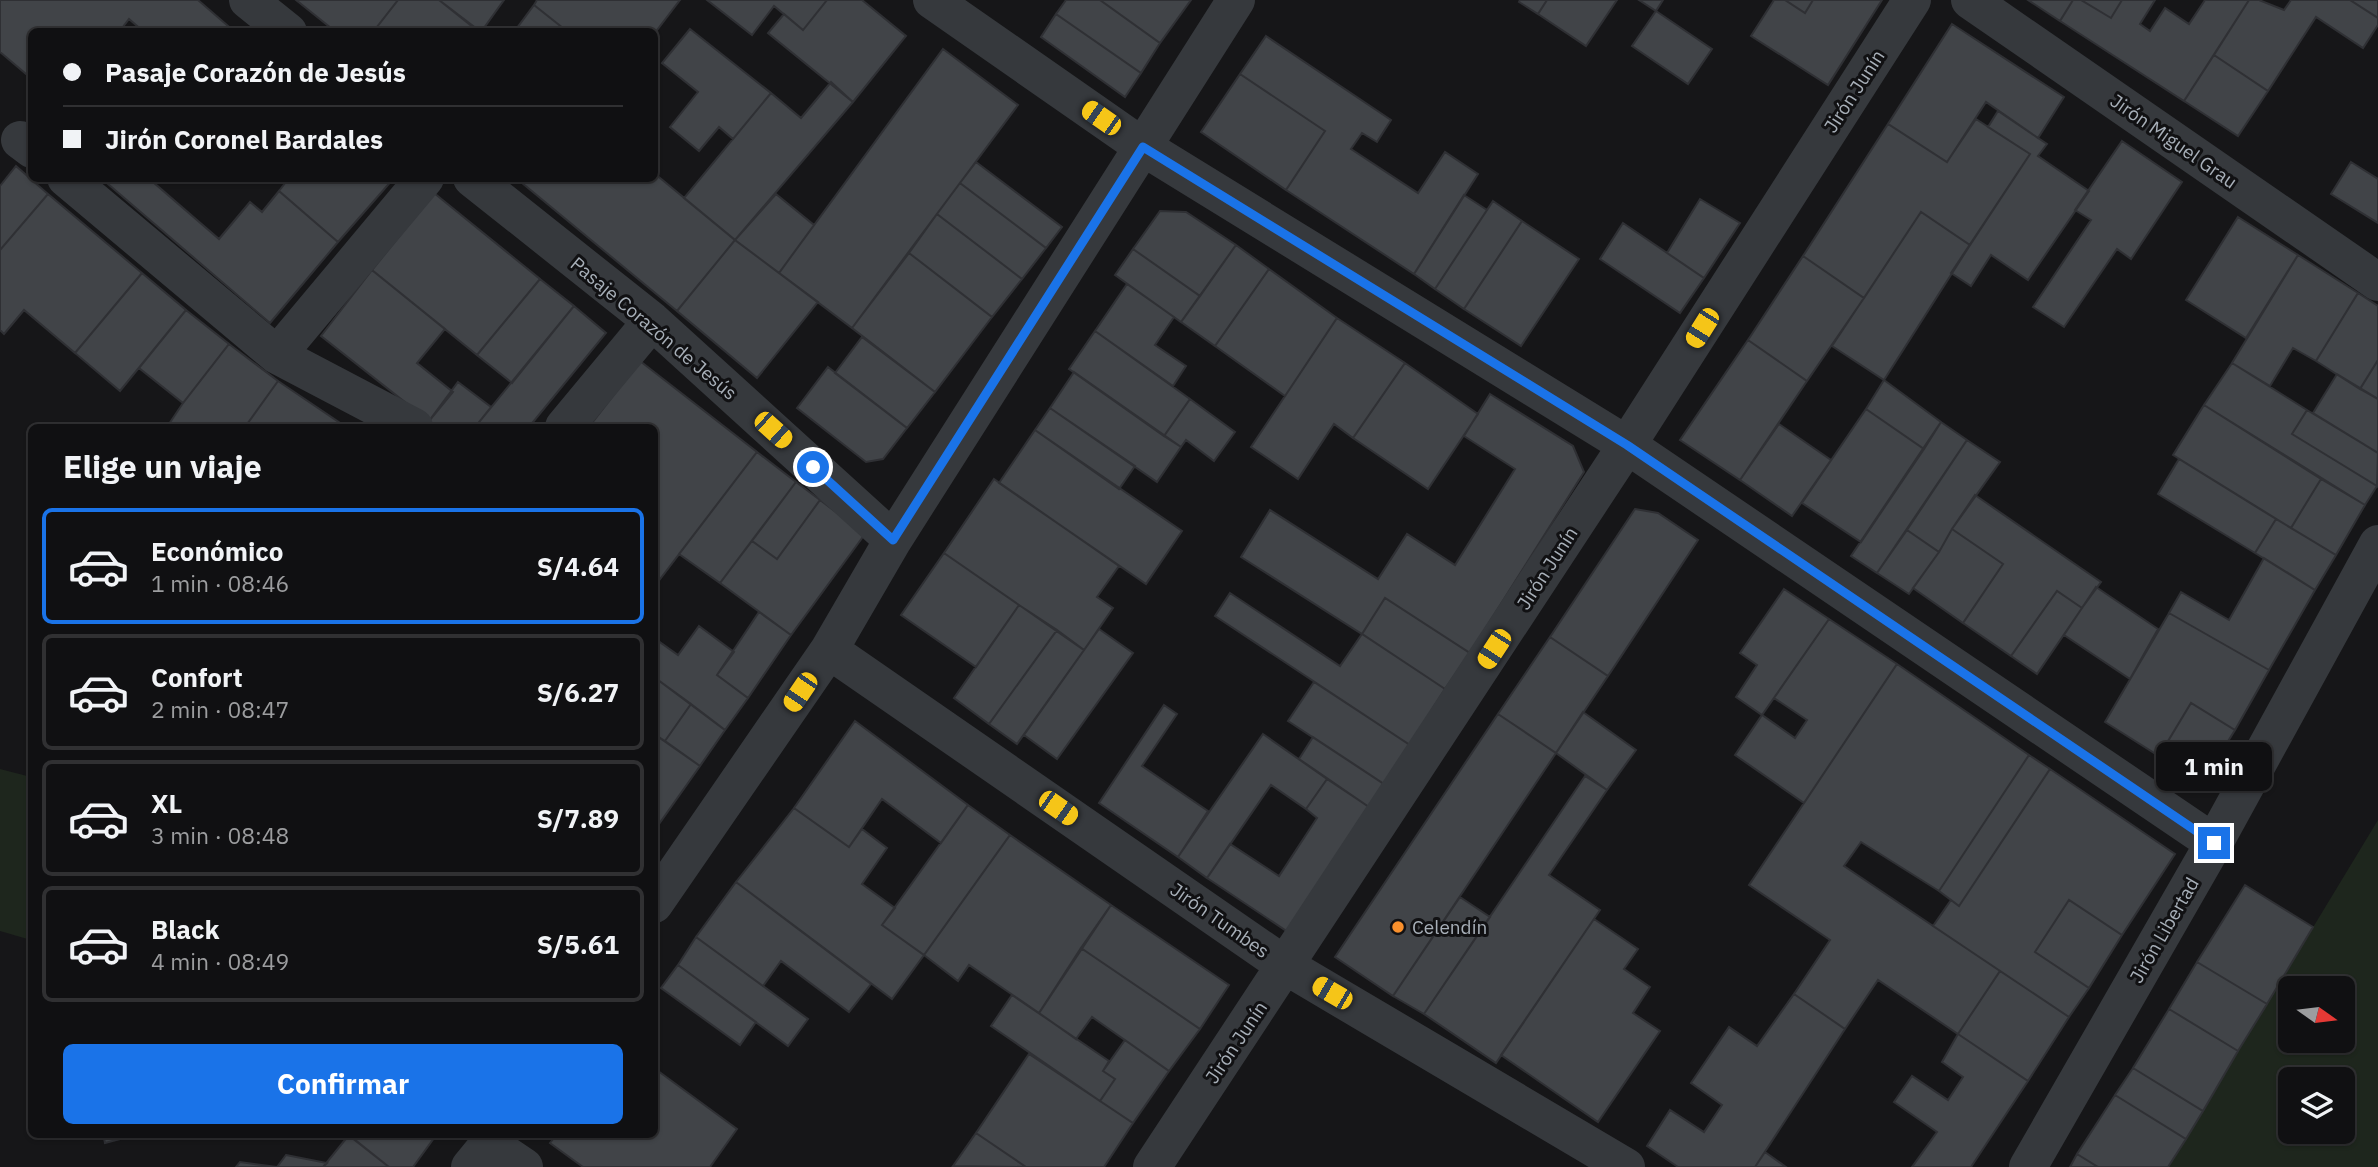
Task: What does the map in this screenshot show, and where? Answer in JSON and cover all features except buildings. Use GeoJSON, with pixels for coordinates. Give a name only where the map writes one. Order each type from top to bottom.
{"type":"FeatureCollection","features":[{"type":"Feature","properties":{"kind":"street"},"geometry":{"type":"LineString","coordinates":[[248,0],[283,28]]}},
{"type":"Feature","properties":{"kind":"street"},"geometry":{"type":"LineString","coordinates":[[932,0],[1143,147],[1627,445],[2214,843]]}},
{"type":"Feature","properties":{"kind":"street"},"geometry":{"type":"LineString","coordinates":[[658,898],[829,650],[893,540],[1236,0]]}},
{"type":"Feature","properties":{"kind":"street","name":"Jirón Junín"},"geometry":{"type":"LineString","coordinates":[[1152,1167],[1627,445],[1912,0]]}},
{"type":"Feature","properties":{"kind":"street","name":"Jirón Miguel Grau"},"geometry":{"type":"LineString","coordinates":[[1970,0],[2378,282]]}},
{"type":"Feature","properties":{"kind":"street"},"geometry":{"type":"LineString","coordinates":[[71,182],[278,355],[408,424]]}},
{"type":"Feature","properties":{"kind":"street"},"geometry":{"type":"LineString","coordinates":[[278,355],[422,182]]}},
{"type":"Feature","properties":{"kind":"street","name":"Pasaje Corazón de Jesús"},"geometry":{"type":"LineString","coordinates":[[477,182],[652,321],[893,540]]}},
{"type":"Feature","properties":{"kind":"street"},"geometry":{"type":"LineString","coordinates":[[566,424],[652,321]]}},
{"type":"Feature","properties":{"kind":"street","name":"Jirón Libertad"},"geometry":{"type":"LineString","coordinates":[[2028,1167],[2214,843],[2378,544]]}},
{"type":"Feature","properties":{"kind":"street","name":"Jirón Tumbes"},"geometry":{"type":"LineString","coordinates":[[829,650],[1286,966],[1626,1167]]}},
{"type":"Feature","properties":{"kind":"street"},"geometry":{"type":"LineString","coordinates":[[486,1148],[524,1167]]}},
{"type":"Feature","properties":{"kind":"shaded area"},"geometry":{"type":"Polygon","coordinates":[[[0,769],[28,776],[28,939],[0,931],[0,769]]]}},
{"type":"Feature","properties":{"kind":"shaded area"},"geometry":{"type":"Polygon","coordinates":[[[2378,820],[2378,1167],[2168,1167],[2278,985],[2278,1054],[2356,1054],[2356,976],[2284,976],[2378,820]]]}},
{"type":"Feature","properties":{"kind":"place","name":"Celendín"},"geometry":{"type":"Point","coordinates":[1398,927]}},
{"type":"Feature","properties":{"kind":"route"},"geometry":{"type":"LineString","coordinates":[[813,467],[893,540],[1143,147],[1627,445],[2214,843]]}}]}
